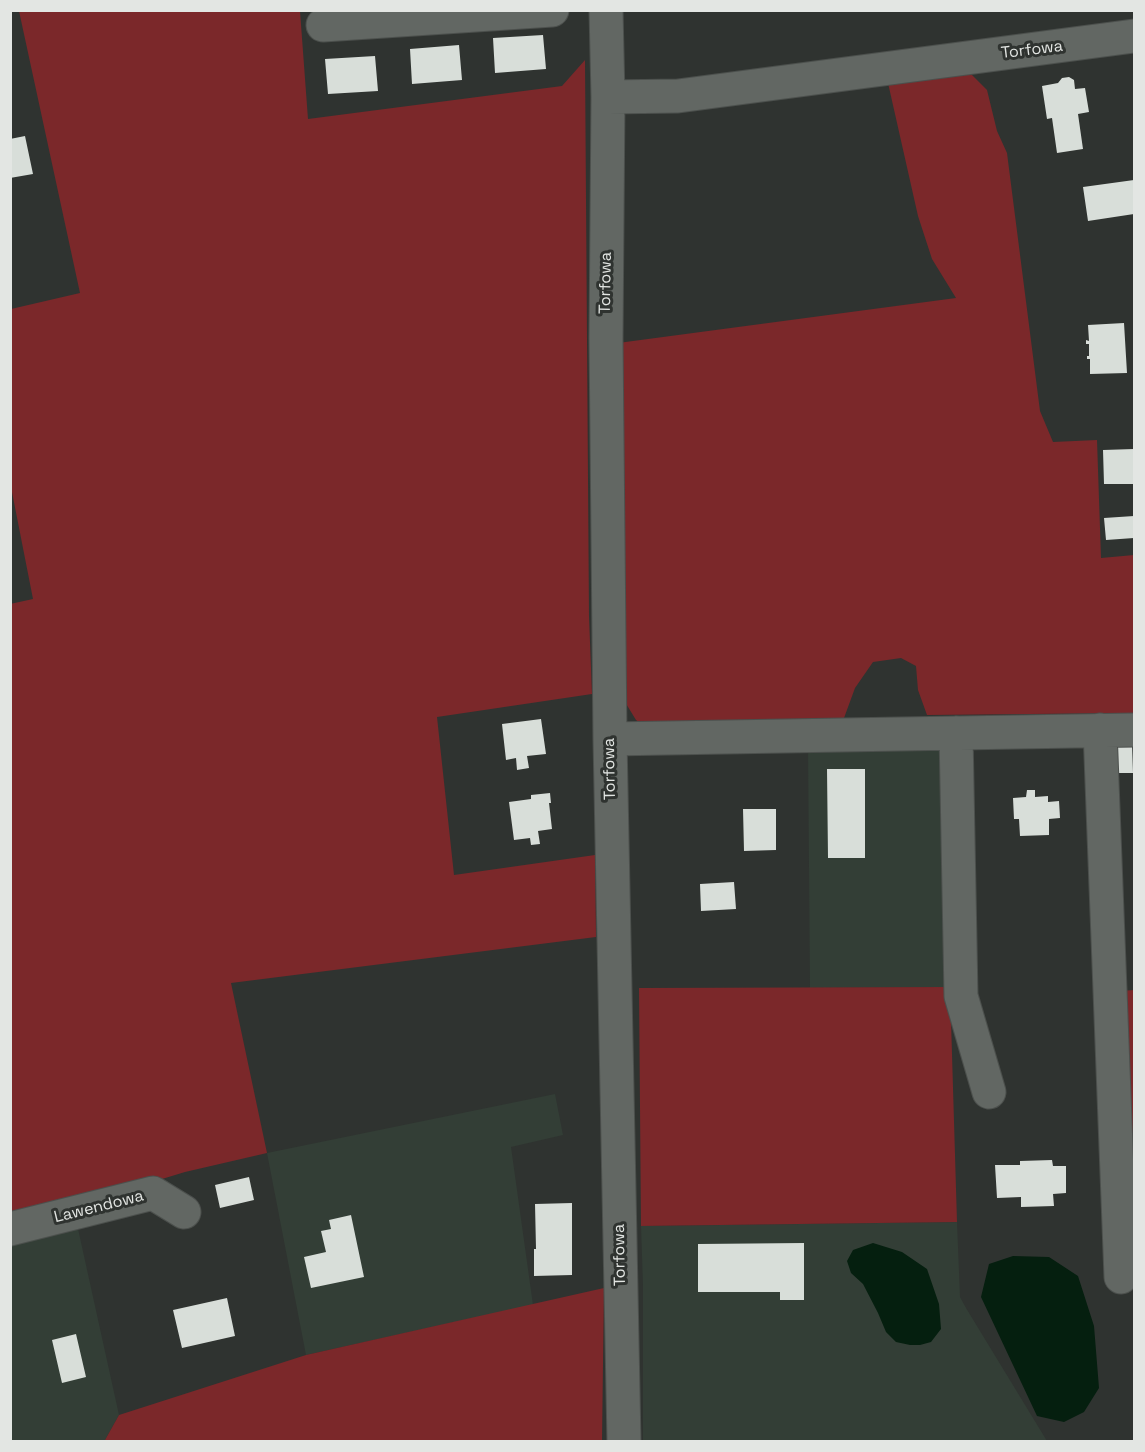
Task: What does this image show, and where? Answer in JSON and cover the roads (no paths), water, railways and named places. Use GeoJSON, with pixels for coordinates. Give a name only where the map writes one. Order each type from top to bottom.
{"type":"FeatureCollection","features":[{"type":"Feature","properties":{"kind":"street"},"geometry":{"type":"LineString","coordinates":[[323,25],[552,10]]}},
{"type":"Feature","properties":{"kind":"street","name":"Torfowa"},"geometry":{"type":"LineString","coordinates":[[606,10],[610,739],[624,1442]]}},
{"type":"Feature","properties":{"kind":"street","name":"Torfowa"},"geometry":{"type":"LineString","coordinates":[[608,97],[678,96],[1134,36]]}},
{"type":"Feature","properties":{"kind":"street"},"geometry":{"type":"LineString","coordinates":[[1100,730],[1121,1277]]}},
{"type":"Feature","properties":{"kind":"street"},"geometry":{"type":"LineString","coordinates":[[610,739],[1134,730]]}},
{"type":"Feature","properties":{"kind":"street"},"geometry":{"type":"LineString","coordinates":[[956,733],[961,996],[989,1092]]}},
{"type":"Feature","properties":{"kind":"street","name":"Lawendowa"},"geometry":{"type":"LineString","coordinates":[[10,1229],[153,1193],[183,1212]]}}]}
